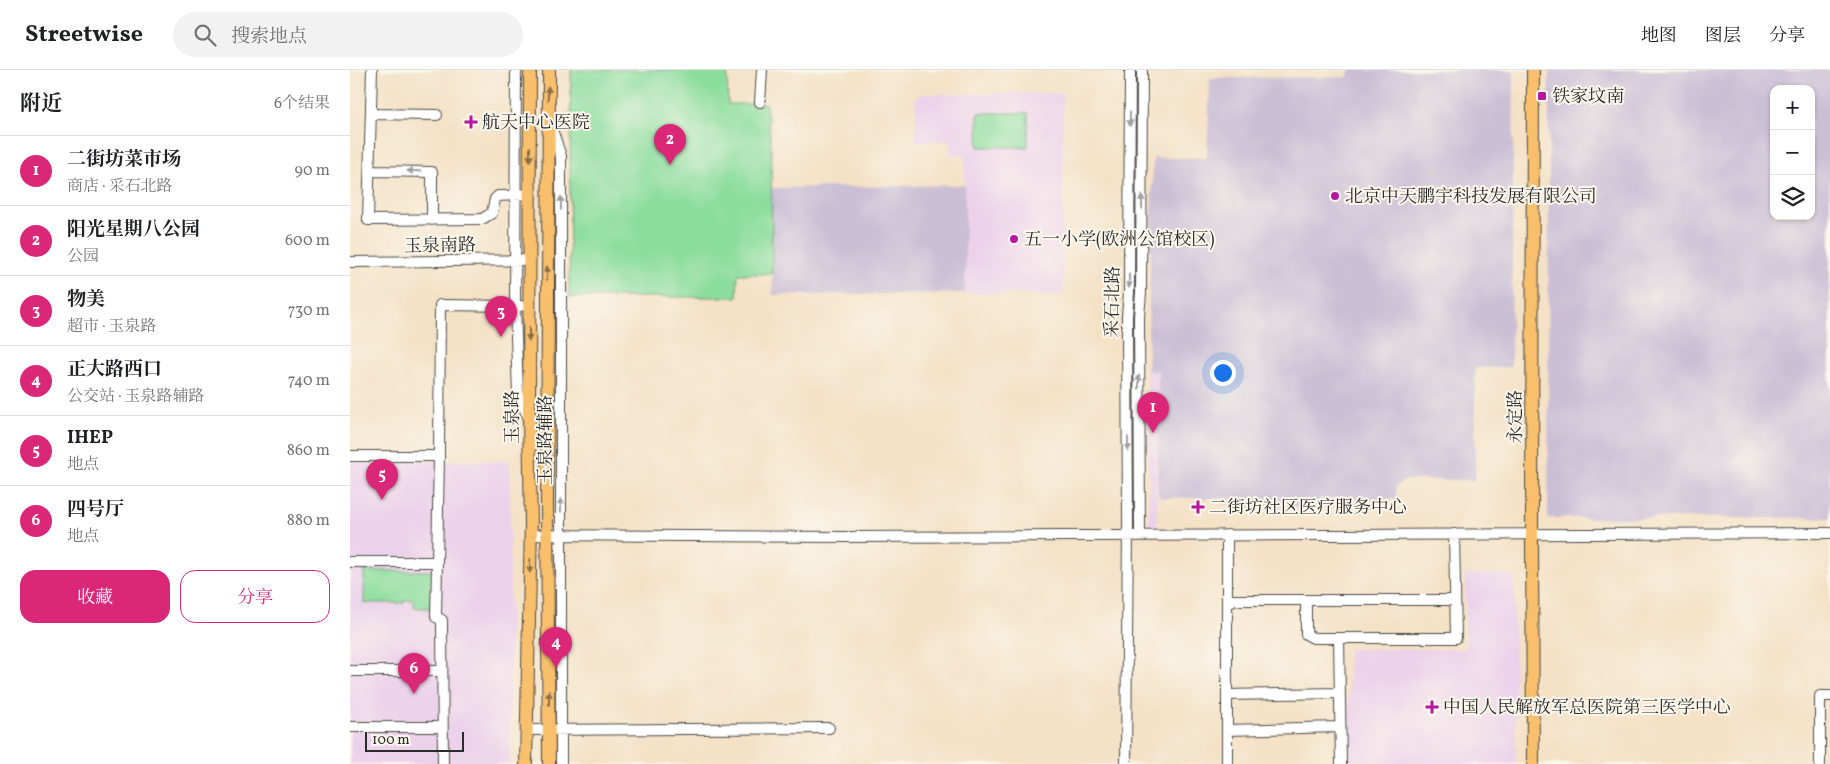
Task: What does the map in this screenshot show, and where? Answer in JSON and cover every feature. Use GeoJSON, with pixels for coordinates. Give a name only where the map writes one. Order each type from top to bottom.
{"type":"FeatureCollection","features":[{"type":"Feature","properties":{"kind":"main road","name":"玉泉路"},"geometry":{"type":"LineString","coordinates":[[526,764],[531,535],[529,421],[530,70]]}},
{"type":"Feature","properties":{"kind":"main road","name":"玉泉路"},"geometry":{"type":"LineString","coordinates":[[549,70],[547,535],[555,730],[549,764]]}},
{"type":"Feature","properties":{"kind":"main road","name":"永定路"},"geometry":{"type":"LineString","coordinates":[[1533,70],[1533,764]]}},
{"type":"Feature","properties":{"kind":"main road"},"geometry":{"type":"LineString","coordinates":[[531,512],[538,517],[543,516],[547,511]]}},
{"type":"Feature","properties":{"kind":"street"},"geometry":{"type":"LineString","coordinates":[[372,70],[368,220],[487,218],[492,213],[495,199],[498,196],[530,194]]}},
{"type":"Feature","properties":{"kind":"street"},"geometry":{"type":"LineString","coordinates":[[516,70],[514,260],[518,395],[529,421]]}},
{"type":"Feature","properties":{"kind":"street"},"geometry":{"type":"LineString","coordinates":[[760,102],[762,70]]}},
{"type":"Feature","properties":{"kind":"street","name":"采石北路"},"geometry":{"type":"LineString","coordinates":[[1126,764],[1127,316],[1129,292],[1130,70]]}},
{"type":"Feature","properties":{"kind":"street","name":"采石北路"},"geometry":{"type":"LineString","coordinates":[[1140,535],[1139,316],[1141,293],[1142,70]]}},
{"type":"Feature","properties":{"kind":"street"},"geometry":{"type":"LineString","coordinates":[[371,114],[437,114]]}},
{"type":"Feature","properties":{"kind":"street","name":"玉泉路辅路"},"geometry":{"type":"LineString","coordinates":[[548,119],[561,156],[561,535],[555,730],[561,764]]}},
{"type":"Feature","properties":{"kind":"street"},"geometry":{"type":"LineString","coordinates":[[370,171],[432,172],[432,220]]}},
{"type":"Feature","properties":{"kind":"street","name":"玉泉南路"},"geometry":{"type":"LineString","coordinates":[[350,262],[530,260]]}},
{"type":"Feature","properties":{"kind":"street"},"geometry":{"type":"LineString","coordinates":[[443,764],[442,620],[436,616],[440,305],[529,306]]}},
{"type":"Feature","properties":{"kind":"street"},"geometry":{"type":"LineString","coordinates":[[350,456],[439,456]]}},
{"type":"Feature","properties":{"kind":"street"},"geometry":{"type":"LineString","coordinates":[[531,535],[827,537],[1830,533]]}},
{"type":"Feature","properties":{"kind":"street"},"geometry":{"type":"LineString","coordinates":[[1306,600],[1306,634],[1313,638],[1456,638],[1454,534]]}},
{"type":"Feature","properties":{"kind":"street"},"geometry":{"type":"LineString","coordinates":[[1227,535],[1228,764]]}},
{"type":"Feature","properties":{"kind":"street"},"geometry":{"type":"LineString","coordinates":[[350,562],[437,562]]}},
{"type":"Feature","properties":{"kind":"street"},"geometry":{"type":"LineString","coordinates":[[1227,600],[1455,600]]}},
{"type":"Feature","properties":{"kind":"street"},"geometry":{"type":"LineString","coordinates":[[1339,638],[1340,764]]}},
{"type":"Feature","properties":{"kind":"street"},"geometry":{"type":"LineString","coordinates":[[350,671],[442,671]]}},
{"type":"Feature","properties":{"kind":"street"},"geometry":{"type":"LineString","coordinates":[[1227,695],[1340,693]]}},
{"type":"Feature","properties":{"kind":"street"},"geometry":{"type":"LineString","coordinates":[[1820,764],[1820,696],[1830,696]]}},
{"type":"Feature","properties":{"kind":"street"},"geometry":{"type":"LineString","coordinates":[[350,727],[442,727]]}},
{"type":"Feature","properties":{"kind":"street"},"geometry":{"type":"LineString","coordinates":[[1227,730],[1340,727]]}},
{"type":"Feature","properties":{"kind":"street"},"geometry":{"type":"LineString","coordinates":[[527,730],[829,728]]}},
{"type":"Feature","properties":{"kind":"shaded area"},"geometry":{"type":"Polygon","coordinates":[[[1349,70],[1514,70],[1511,367],[1475,368],[1475,480],[1406,480],[1396,486],[1396,499],[1319,499],[1319,507],[1243,507],[1243,498],[1161,498],[1158,494],[1158,371],[1147,371],[1153,158],[1207,158],[1210,78],[1348,77],[1349,70]]]}},
{"type":"Feature","properties":{"kind":"shaded area"},"geometry":{"type":"Polygon","coordinates":[[[1549,70],[1830,70],[1830,518],[1548,518],[1549,70]]]}},
{"type":"Feature","properties":{"kind":"shaded area","name":"五一小学(欧洲公馆校区)"},"geometry":{"type":"Polygon","coordinates":[[[1063,93],[1063,295],[965,293],[965,155],[950,154],[950,141],[916,141],[916,98],[921,94],[1063,93]]]}},
{"type":"Feature","properties":{"kind":"shaded area"},"geometry":{"type":"Polygon","coordinates":[[[965,185],[965,293],[773,295],[771,188],[965,185]]]}},
{"type":"Feature","properties":{"kind":"shaded area"},"geometry":{"type":"Polygon","coordinates":[[[1147,371],[1158,371],[1157,529],[1149,529],[1147,371]]]}},
{"type":"Feature","properties":{"kind":"shaded area"},"geometry":{"type":"Polygon","coordinates":[[[350,461],[510,461],[510,764],[350,764],[350,461]]]}},
{"type":"Feature","properties":{"kind":"shaded area","name":"中国人民解放军总医院第三医学中心"},"geometry":{"type":"Polygon","coordinates":[[[1465,574],[1514,575],[1516,764],[1348,764],[1348,649],[1466,649],[1465,574]]]}},
{"type":"Feature","properties":{"kind":"green space"},"geometry":{"type":"Polygon","coordinates":[[[571,70],[727,70],[728,104],[766,104],[771,142],[772,274],[738,274],[737,297],[569,297],[571,70]]]}},
{"type":"Feature","properties":{"kind":"green space"},"geometry":{"type":"Polygon","coordinates":[[[978,113],[1028,113],[1028,147],[978,147],[978,113]]]}},
{"type":"Feature","properties":{"kind":"green space"},"geometry":{"type":"Polygon","coordinates":[[[364,571],[434,571],[435,608],[414,608],[414,600],[404,600],[404,603],[364,603],[364,571]]]}},
{"type":"Feature","properties":{"kind":"place","name":"铁家坟南"},"geometry":{"type":"Point","coordinates":[1542,96]}},
{"type":"Feature","properties":{"kind":"place","name":"航天中心医院"},"geometry":{"type":"Point","coordinates":[471,122]}},
{"type":"Feature","properties":{"kind":"place","name":"阳光星期八公园"},"geometry":{"type":"Point","coordinates":[670,165]}},
{"type":"Feature","properties":{"kind":"place","name":"北京中天鹏宇科技发展有限公司"},"geometry":{"type":"Point","coordinates":[1335,196]}},
{"type":"Feature","properties":{"kind":"place","name":"五一小学(欧洲公馆校区)"},"geometry":{"type":"Point","coordinates":[1014,239]}},
{"type":"Feature","properties":{"kind":"place","name":"物美"},"geometry":{"type":"Point","coordinates":[501,337]}},
{"type":"Feature","properties":{"kind":"place","name":"二街坊菜市场"},"geometry":{"type":"Point","coordinates":[1153,433]}},
{"type":"Feature","properties":{"kind":"place","name":"IHEP"},"geometry":{"type":"Point","coordinates":[382,500]}},
{"type":"Feature","properties":{"kind":"place","name":"二街坊社区医疗服务中心"},"geometry":{"type":"Point","coordinates":[1198,507]}},
{"type":"Feature","properties":{"kind":"place","name":"正大路西口"},"geometry":{"type":"Point","coordinates":[556,668]}},
{"type":"Feature","properties":{"kind":"place","name":"四号厅"},"geometry":{"type":"Point","coordinates":[414,694]}},
{"type":"Feature","properties":{"kind":"place","name":"中国人民解放军总医院第三医学中心"},"geometry":{"type":"Point","coordinates":[1432,707]}}]}
